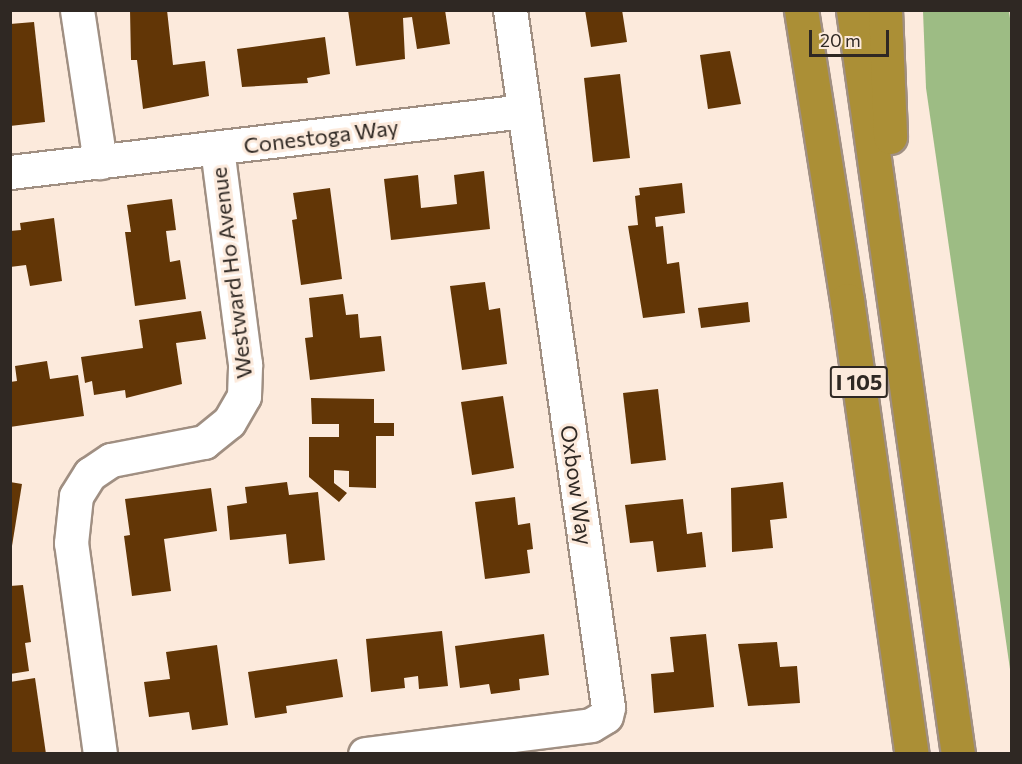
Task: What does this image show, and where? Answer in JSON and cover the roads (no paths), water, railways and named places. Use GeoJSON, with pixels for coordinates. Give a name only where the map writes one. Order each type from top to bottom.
{"type":"FeatureCollection","features":[{"type":"Feature","properties":{"kind":"highway","name":"I 105"},"geometry":{"type":"LineString","coordinates":[[801,10],[847,300],[912,753]]}},
{"type":"Feature","properties":{"kind":"highway","name":"I 105"},"geometry":{"type":"LineString","coordinates":[[853,10],[958,753]]}},
{"type":"Feature","properties":{"kind":"highway"},"geometry":{"type":"LineString","coordinates":[[885,10],[896,315]]}},
{"type":"Feature","properties":{"kind":"street"},"geometry":{"type":"LineString","coordinates":[[77,10],[100,162]]}},
{"type":"Feature","properties":{"kind":"street","name":"Oxbow Way"},"geometry":{"type":"LineString","coordinates":[[365,753],[591,725],[606,716],[608,708],[510,10]]}},
{"type":"Feature","properties":{"kind":"street","name":"Conestoga Way"},"geometry":{"type":"LineString","coordinates":[[10,172],[524,111]]}},
{"type":"Feature","properties":{"kind":"street","name":"Westward Ho Avenue"},"geometry":{"type":"LineString","coordinates":[[100,753],[71,543],[76,496],[90,474],[111,460],[204,442],[229,422],[244,396],[245,364],[217,148]]}}]}
